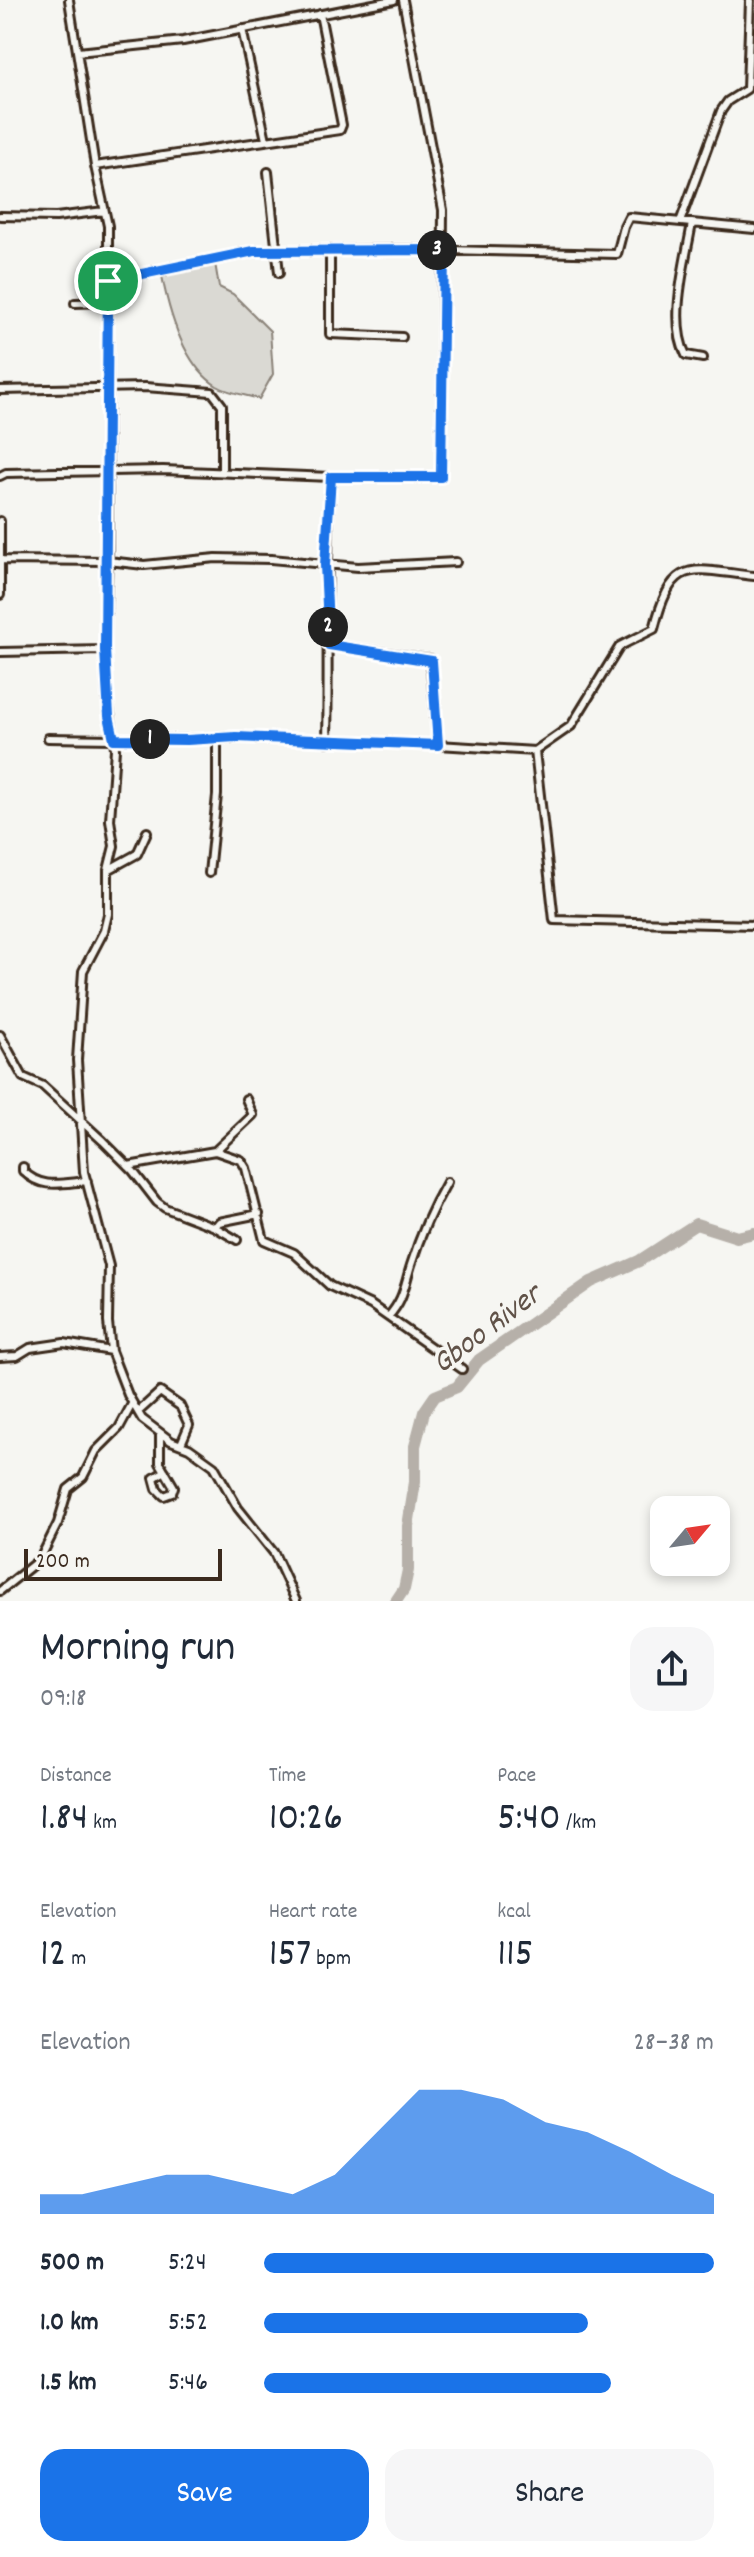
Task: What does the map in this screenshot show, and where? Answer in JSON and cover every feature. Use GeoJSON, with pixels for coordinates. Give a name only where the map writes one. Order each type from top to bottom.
{"type":"FeatureCollection","features":[{"type":"Feature","properties":{"kind":"street"},"geometry":{"type":"LineString","coordinates":[[69,0],[95,166],[108,226],[109,473],[105,650],[109,716],[114,739],[115,778],[110,820],[114,846],[108,870],[107,926],[84,965],[80,988],[77,1060],[87,1181],[100,1237],[108,1253],[111,1351],[132,1404],[160,1433],[214,1466],[238,1508],[274,1553],[296,1601]]}},
{"type":"Feature","properties":{"kind":"street"},"geometry":{"type":"LineString","coordinates":[[78,52],[183,41],[394,0]]}},
{"type":"Feature","properties":{"kind":"street"},"geometry":{"type":"LineString","coordinates":[[0,476],[6,473],[222,471],[331,477],[441,477],[443,210],[403,0]]}},
{"type":"Feature","properties":{"kind":"street"},"geometry":{"type":"LineString","coordinates":[[680,222],[721,111],[728,101],[750,90],[750,0]]}},
{"type":"Feature","properties":{"kind":"street"},"geometry":{"type":"LineString","coordinates":[[95,166],[177,153],[204,152],[342,128],[320,14]]}},
{"type":"Feature","properties":{"kind":"street"},"geometry":{"type":"LineString","coordinates":[[242,29],[266,140]]}},
{"type":"Feature","properties":{"kind":"street"},"geometry":{"type":"LineString","coordinates":[[268,172],[279,273]]}},
{"type":"Feature","properties":{"kind":"street"},"geometry":{"type":"LineString","coordinates":[[0,216],[56,217],[104,211]]}},
{"type":"Feature","properties":{"kind":"street"},"geometry":{"type":"LineString","coordinates":[[108,281],[254,251],[444,250],[617,254],[629,217],[754,229]]}},
{"type":"Feature","properties":{"kind":"street"},"geometry":{"type":"LineString","coordinates":[[692,223],[682,276],[678,336],[686,355],[703,358]]}},
{"type":"Feature","properties":{"kind":"street"},"geometry":{"type":"LineString","coordinates":[[330,251],[330,334],[402,337]]}},
{"type":"Feature","properties":{"kind":"street"},"geometry":{"type":"LineString","coordinates":[[75,303],[109,302]]}},
{"type":"Feature","properties":{"kind":"street"},"geometry":{"type":"LineString","coordinates":[[0,390],[145,387],[212,392],[222,405],[222,471]]}},
{"type":"Feature","properties":{"kind":"street"},"geometry":{"type":"LineString","coordinates":[[327,742],[329,645],[325,565],[331,477]]}},
{"type":"Feature","properties":{"kind":"street"},"geometry":{"type":"LineString","coordinates":[[0,521],[0,595]]}},
{"type":"Feature","properties":{"kind":"street"},"geometry":{"type":"LineString","coordinates":[[0,560],[108,561],[144,565],[216,558],[271,559],[358,567],[456,562]]}},
{"type":"Feature","properties":{"kind":"street"},"geometry":{"type":"LineString","coordinates":[[48,738],[236,737],[535,751],[571,726],[620,646],[654,629],[663,595],[680,575],[706,568],[754,576]]}},
{"type":"Feature","properties":{"kind":"street"},"geometry":{"type":"LineString","coordinates":[[329,645],[430,659],[438,745]]}},
{"type":"Feature","properties":{"kind":"street"},"geometry":{"type":"LineString","coordinates":[[0,652],[105,650]]}},
{"type":"Feature","properties":{"kind":"street"},"geometry":{"type":"LineString","coordinates":[[209,873],[217,795],[217,739]]}},
{"type":"Feature","properties":{"kind":"street"},"geometry":{"type":"LineString","coordinates":[[535,751],[554,920],[754,925]]}},
{"type":"Feature","properties":{"kind":"street"},"geometry":{"type":"LineString","coordinates":[[108,870],[137,854],[147,832]]}},
{"type":"Feature","properties":{"kind":"street"},"geometry":{"type":"LineString","coordinates":[[0,1035],[23,1077],[43,1086],[80,1120],[128,1166],[165,1208],[215,1227],[237,1240]]}},
{"type":"Feature","properties":{"kind":"street"},"geometry":{"type":"LineString","coordinates":[[215,1151],[253,1115],[246,1099]]}},
{"type":"Feature","properties":{"kind":"street"},"geometry":{"type":"LineString","coordinates":[[128,1166],[215,1151],[241,1160],[250,1176],[264,1240],[294,1253],[330,1286],[360,1299],[462,1369]]}},
{"type":"Feature","properties":{"kind":"street"},"geometry":{"type":"LineString","coordinates":[[23,1167],[23,1171],[38,1183],[49,1185],[87,1181]]}},
{"type":"Feature","properties":{"kind":"street"},"geometry":{"type":"LineString","coordinates":[[388,1317],[401,1302],[411,1265],[447,1182]]}},
{"type":"Feature","properties":{"kind":"street"},"geometry":{"type":"LineString","coordinates":[[215,1227],[219,1222],[259,1214]]}},
{"type":"Feature","properties":{"kind":"street"},"geometry":{"type":"LineString","coordinates":[[0,1357],[17,1356],[30,1348],[64,1343],[111,1351]]}},
{"type":"Feature","properties":{"kind":"street"},"geometry":{"type":"LineString","coordinates":[[138,1412],[160,1392],[180,1406],[189,1425],[181,1444]]}},
{"type":"Feature","properties":{"kind":"street"},"geometry":{"type":"LineString","coordinates":[[0,1591],[40,1559],[58,1523],[68,1489],[83,1477],[96,1451],[119,1428],[132,1404]]}},
{"type":"Feature","properties":{"kind":"street"},"geometry":{"type":"LineString","coordinates":[[160,1433],[160,1463],[165,1471]]}},
{"type":"Feature","properties":{"kind":"shaded area"},"geometry":{"type":"Polygon","coordinates":[[[215,263],[219,287],[233,294],[270,331],[273,374],[259,399],[217,386],[205,377],[179,337],[162,276],[215,263]]]}},
{"type":"Feature","properties":{"kind":"waterway","name":"Gboo River"},"geometry":{"type":"LineString","coordinates":[[396,1601],[404,1589],[408,1570],[408,1526],[415,1482],[415,1446],[424,1412],[435,1396],[457,1387],[479,1360],[591,1282],[639,1261],[696,1224],[737,1237],[754,1233]]}},
{"type":"Feature","properties":{"kind":"route"},"geometry":{"type":"LineString","coordinates":[[444,250],[441,477],[331,477],[325,565],[329,645],[432,661],[438,745],[236,737],[114,739],[109,716],[105,650],[109,473],[108,281],[254,251],[444,250]]}}]}
